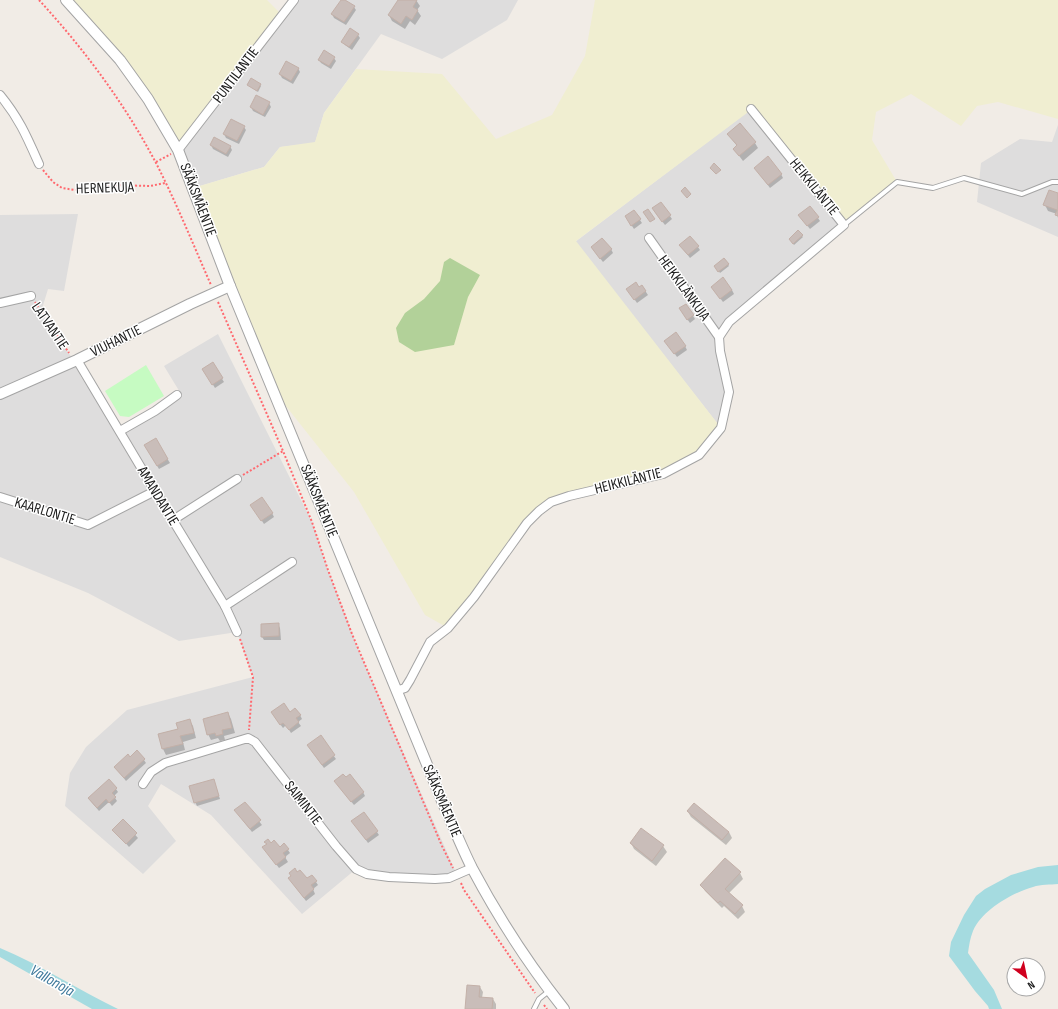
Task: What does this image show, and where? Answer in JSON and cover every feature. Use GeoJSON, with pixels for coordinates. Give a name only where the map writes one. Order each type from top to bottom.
{"type":"FeatureCollection","features":[{"type":"Feature","properties":{"kind":"street","name":"SÄÄKSMÄENTIE"},"geometry":{"type":"LineString","coordinates":[[66,0],[120,60],[148,98],[178,150],[230,286],[328,520],[396,691],[472,868],[506,926],[549,990],[564,1009]]}},
{"type":"Feature","properties":{"kind":"street","name":"PUNTILANTIE"},"geometry":{"type":"LineString","coordinates":[[178,150],[294,0]]}},
{"type":"Feature","properties":{"kind":"street"},"geometry":{"type":"LineString","coordinates":[[0,95],[13,111],[25,131],[39,164]]}},
{"type":"Feature","properties":{"kind":"street","name":"HEIKKILÄNTIE"},"geometry":{"type":"LineString","coordinates":[[396,691],[405,688],[430,642],[448,628],[474,597],[527,523],[539,511],[551,502],[569,496],[663,474],[699,455],[721,428],[728,392],[720,351],[719,337],[729,322],[844,225],[751,109]]}},
{"type":"Feature","properties":{"kind":"street","name":"HEIKKILÄNKUJA"},"geometry":{"type":"LineString","coordinates":[[649,238],[719,337]]}},
{"type":"Feature","properties":{"kind":"street","name":"VIUHANTIE"},"geometry":{"type":"LineString","coordinates":[[0,394],[76,360],[230,286]]}},
{"type":"Feature","properties":{"kind":"street","name":"LATVANTIE"},"geometry":{"type":"LineString","coordinates":[[0,303],[31,296]]}},
{"type":"Feature","properties":{"kind":"street","name":"AMANDANTIE"},"geometry":{"type":"LineString","coordinates":[[76,360],[225,606],[237,632]]}},
{"type":"Feature","properties":{"kind":"street"},"geometry":{"type":"LineString","coordinates":[[120,431],[154,411],[177,395]]}},
{"type":"Feature","properties":{"kind":"street"},"geometry":{"type":"LineString","coordinates":[[173,520],[237,479]]}},
{"type":"Feature","properties":{"kind":"street","name":"KAARLONTIE"},"geometry":{"type":"LineString","coordinates":[[0,497],[88,525],[155,491]]}},
{"type":"Feature","properties":{"kind":"street"},"geometry":{"type":"LineString","coordinates":[[225,606],[292,562]]}},
{"type":"Feature","properties":{"kind":"street"},"geometry":{"type":"LineString","coordinates":[[143,784],[151,772],[165,763],[248,738]]}},
{"type":"Feature","properties":{"kind":"street","name":"SAIMINTIE"},"geometry":{"type":"LineString","coordinates":[[248,738],[255,742],[336,846],[356,869],[367,874],[389,877],[435,879],[449,878],[472,868]]}},
{"type":"Feature","properties":{"kind":"lane"},"geometry":{"type":"LineString","coordinates":[[844,225],[897,182],[933,188],[964,178],[1022,194],[1052,182],[1058,182]]}},
{"type":"Feature","properties":{"kind":"lane"},"geometry":{"type":"LineString","coordinates":[[534,1009],[539,999],[549,990]]}},
{"type":"Feature","properties":{"kind":"path"},"geometry":{"type":"LineString","coordinates":[[39,0],[68,32],[99,74],[130,117],[156,162],[180,213],[283,451],[312,522],[352,634],[442,846],[464,890],[547,1009]]}},
{"type":"Feature","properties":{"kind":"path"},"geometry":{"type":"LineString","coordinates":[[156,162],[178,150]]}},
{"type":"Feature","properties":{"kind":"path","name":"HERNEKUJA"},"geometry":{"type":"LineString","coordinates":[[39,164],[53,182],[62,188],[75,190],[114,185],[150,186],[165,183]]}},
{"type":"Feature","properties":{"kind":"path","name":"LATVANTIE"},"geometry":{"type":"LineString","coordinates":[[31,296],[76,360]]}},
{"type":"Feature","properties":{"kind":"path"},"geometry":{"type":"LineString","coordinates":[[236,343],[241,341]]}},
{"type":"Feature","properties":{"kind":"path"},"geometry":{"type":"LineString","coordinates":[[237,479],[283,451]]}},
{"type":"Feature","properties":{"kind":"path"},"geometry":{"type":"LineString","coordinates":[[237,632],[253,677],[248,738]]}},
{"type":"Feature","properties":{"kind":"shaded area"},"geometry":{"type":"Polygon","coordinates":[[[66,0],[267,0],[282,15],[178,150],[148,99],[66,0]]]}},
{"type":"Feature","properties":{"kind":"shaded area"},"geometry":{"type":"Polygon","coordinates":[[[294,0],[518,0],[507,20],[442,59],[381,34],[324,113],[315,143],[280,147],[264,167],[193,188],[178,150],[294,0]]]}},
{"type":"Feature","properties":{"kind":"shaded area"},"geometry":{"type":"Polygon","coordinates":[[[595,0],[1058,0],[1058,119],[998,102],[977,106],[961,126],[911,94],[876,112],[872,140],[897,182],[844,225],[751,110],[576,241],[721,428],[699,455],[663,474],[569,496],[539,511],[448,628],[425,615],[354,492],[274,391],[193,188],[264,167],[280,147],[315,142],[324,113],[356,69],[442,74],[496,139],[552,115],[585,56],[595,0]]]}},
{"type":"Feature","properties":{"kind":"shaded area"},"geometry":{"type":"Polygon","coordinates":[[[751,109],[844,225],[729,322],[719,337],[729,392],[721,428],[575,242],[751,109]]]}},
{"type":"Feature","properties":{"kind":"shaded area"},"geometry":{"type":"Polygon","coordinates":[[[1058,125],[1058,237],[977,202],[981,163],[1020,139],[1052,142],[1058,125]]]}},
{"type":"Feature","properties":{"kind":"shaded area"},"geometry":{"type":"Polygon","coordinates":[[[78,214],[64,291],[48,289],[41,312],[74,361],[81,377],[120,431],[181,394],[164,366],[218,334],[312,522],[328,570],[358,649],[457,875],[435,879],[356,869],[302,914],[211,815],[161,784],[148,806],[176,841],[143,874],[65,806],[70,773],[86,747],[127,710],[253,677],[237,632],[179,641],[88,593],[0,557],[0,215],[78,214]]]}},
{"type":"Feature","properties":{"kind":"green space"},"geometry":{"type":"Polygon","coordinates":[[[450,258],[480,275],[468,297],[454,345],[415,352],[399,342],[396,328],[405,313],[424,299],[440,281],[444,262],[450,258]]]}},
{"type":"Feature","properties":{"kind":"green space"},"geometry":{"type":"Polygon","coordinates":[[[146,365],[164,396],[129,417],[120,416],[105,391],[146,365]]]}},
{"type":"Feature","properties":{"kind":"water"},"geometry":{"type":"Polygon","coordinates":[[[1058,865],[1058,884],[1036,886],[1016,893],[990,909],[977,923],[973,931],[968,953],[994,990],[1002,1009],[989,1009],[949,956],[951,942],[964,915],[976,896],[985,889],[1011,875],[1038,867],[1058,865]]]}},
{"type":"Feature","properties":{"kind":"water","name":"Vallonoja"},"geometry":{"type":"Polygon","coordinates":[[[0,948],[30,962],[118,1009],[92,1009],[0,957],[0,948]]]}},
{"type":"Feature","properties":{"kind":"building"},"geometry":{"type":"Polygon","coordinates":[[[341,0],[345,0],[355,6],[344,22],[331,14],[341,0]]]}},
{"type":"Feature","properties":{"kind":"building"},"geometry":{"type":"Polygon","coordinates":[[[398,0],[417,0],[413,7],[418,10],[412,20],[406,16],[401,24],[388,15],[398,0]]]}},
{"type":"Feature","properties":{"kind":"building"},"geometry":{"type":"Polygon","coordinates":[[[350,28],[359,34],[349,47],[341,42],[350,28]]]}},
{"type":"Feature","properties":{"kind":"building"},"geometry":{"type":"Polygon","coordinates":[[[324,50],[335,57],[329,66],[318,60],[324,50]]]}},
{"type":"Feature","properties":{"kind":"building"},"geometry":{"type":"Polygon","coordinates":[[[286,61],[299,68],[291,81],[279,74],[286,61]]]}},
{"type":"Feature","properties":{"kind":"building"},"geometry":{"type":"Polygon","coordinates":[[[251,78],[261,84],[257,91],[247,85],[251,78]]]}},
{"type":"Feature","properties":{"kind":"building"},"geometry":{"type":"Polygon","coordinates":[[[256,95],[270,102],[263,115],[250,107],[256,95]]]}},
{"type":"Feature","properties":{"kind":"building"},"geometry":{"type":"Polygon","coordinates":[[[231,119],[245,126],[237,141],[223,134],[231,119]]]}},
{"type":"Feature","properties":{"kind":"building"},"geometry":{"type":"Polygon","coordinates":[[[740,123],[756,142],[739,156],[733,149],[737,145],[727,134],[740,123]]]}},
{"type":"Feature","properties":{"kind":"building"},"geometry":{"type":"Polygon","coordinates":[[[214,137],[231,146],[226,154],[210,145],[214,137]]]}},
{"type":"Feature","properties":{"kind":"building"},"geometry":{"type":"Polygon","coordinates":[[[768,156],[782,174],[768,185],[754,168],[768,156]]]}},
{"type":"Feature","properties":{"kind":"building"},"geometry":{"type":"Polygon","coordinates":[[[714,163],[721,170],[716,174],[710,168],[714,163]]]}},
{"type":"Feature","properties":{"kind":"building"},"geometry":{"type":"Polygon","coordinates":[[[685,187],[691,194],[687,198],[681,191],[685,187]]]}},
{"type":"Feature","properties":{"kind":"building"},"geometry":{"type":"Polygon","coordinates":[[[1049,190],[1058,193],[1058,216],[1055,215],[1057,210],[1043,205],[1049,190]]]}},
{"type":"Feature","properties":{"kind":"building"},"geometry":{"type":"Polygon","coordinates":[[[661,202],[671,215],[662,222],[652,208],[661,202]]]}},
{"type":"Feature","properties":{"kind":"building"},"geometry":{"type":"Polygon","coordinates":[[[810,206],[819,217],[807,226],[798,215],[810,206]]]}},
{"type":"Feature","properties":{"kind":"building"},"geometry":{"type":"Polygon","coordinates":[[[648,209],[655,219],[650,222],[643,212],[648,209]]]}},
{"type":"Feature","properties":{"kind":"building"},"geometry":{"type":"Polygon","coordinates":[[[634,210],[641,219],[631,226],[625,216],[634,210]]]}},
{"type":"Feature","properties":{"kind":"building"},"geometry":{"type":"Polygon","coordinates":[[[798,230],[803,235],[793,244],[789,239],[798,230]]]}},
{"type":"Feature","properties":{"kind":"building"},"geometry":{"type":"Polygon","coordinates":[[[690,236],[699,246],[688,255],[679,245],[690,236]]]}},
{"type":"Feature","properties":{"kind":"building"},"geometry":{"type":"Polygon","coordinates":[[[602,238],[612,249],[600,259],[591,247],[602,238]]]}},
{"type":"Feature","properties":{"kind":"building"},"geometry":{"type":"Polygon","coordinates":[[[724,258],[729,264],[718,272],[714,266],[724,258]]]}},
{"type":"Feature","properties":{"kind":"building"},"geometry":{"type":"Polygon","coordinates":[[[723,277],[732,290],[720,299],[711,287],[723,277]]]}},
{"type":"Feature","properties":{"kind":"building"},"geometry":{"type":"Polygon","coordinates":[[[636,282],[639,287],[642,285],[646,291],[634,300],[626,289],[636,282]]]}},
{"type":"Feature","properties":{"kind":"building"},"geometry":{"type":"Polygon","coordinates":[[[686,304],[694,315],[687,320],[679,308],[686,304]]]}},
{"type":"Feature","properties":{"kind":"building"},"geometry":{"type":"Polygon","coordinates":[[[676,332],[686,346],[674,354],[664,341],[676,332]]]}},
{"type":"Feature","properties":{"kind":"building"},"geometry":{"type":"Polygon","coordinates":[[[213,362],[223,378],[212,385],[202,369],[213,362]]]}},
{"type":"Feature","properties":{"kind":"building"},"geometry":{"type":"Polygon","coordinates":[[[156,438],[168,459],[157,466],[144,445],[156,438]]]}},
{"type":"Feature","properties":{"kind":"building"},"geometry":{"type":"Polygon","coordinates":[[[262,497],[273,513],[261,521],[250,505],[262,497]]]}},
{"type":"Feature","properties":{"kind":"building"},"geometry":{"type":"Polygon","coordinates":[[[279,623],[279,636],[261,637],[261,624],[279,623]]]}},
{"type":"Feature","properties":{"kind":"building"},"geometry":{"type":"Polygon","coordinates":[[[284,703],[290,712],[295,708],[301,715],[296,718],[299,722],[289,730],[283,723],[280,725],[271,712],[284,703]]]}},
{"type":"Feature","properties":{"kind":"building"},"geometry":{"type":"Polygon","coordinates":[[[228,712],[232,728],[222,730],[223,734],[216,736],[215,733],[207,735],[203,719],[228,712]]]}},
{"type":"Feature","properties":{"kind":"building"},"geometry":{"type":"Polygon","coordinates":[[[190,719],[194,733],[180,736],[183,744],[162,749],[158,734],[178,729],[176,723],[190,719]]]}},
{"type":"Feature","properties":{"kind":"building"},"geometry":{"type":"Polygon","coordinates":[[[321,735],[335,755],[322,765],[307,745],[321,735]]]}},
{"type":"Feature","properties":{"kind":"building"},"geometry":{"type":"Polygon","coordinates":[[[137,750],[145,759],[124,778],[114,767],[128,754],[130,757],[137,750]]]}},
{"type":"Feature","properties":{"kind":"building"},"geometry":{"type":"Polygon","coordinates":[[[343,774],[346,777],[350,774],[364,792],[351,802],[334,781],[343,774]]]}},
{"type":"Feature","properties":{"kind":"building"},"geometry":{"type":"Polygon","coordinates":[[[109,779],[117,788],[112,793],[116,797],[109,803],[106,799],[97,808],[88,798],[109,779]]]}},
{"type":"Feature","properties":{"kind":"building"},"geometry":{"type":"Polygon","coordinates":[[[214,779],[219,796],[194,803],[189,786],[214,779]]]}},
{"type":"Feature","properties":{"kind":"building"},"geometry":{"type":"Polygon","coordinates":[[[245,802],[261,820],[250,829],[234,810],[245,802]]]}},
{"type":"Feature","properties":{"kind":"building"},"geometry":{"type":"Polygon","coordinates":[[[694,803],[729,832],[722,840],[687,811],[694,803]]]}},
{"type":"Feature","properties":{"kind":"building"},"geometry":{"type":"Polygon","coordinates":[[[364,812],[378,831],[366,840],[351,821],[364,812]]]}},
{"type":"Feature","properties":{"kind":"building"},"geometry":{"type":"Polygon","coordinates":[[[123,819],[137,833],[126,844],[112,830],[123,819]]]}},
{"type":"Feature","properties":{"kind":"building"},"geometry":{"type":"Polygon","coordinates":[[[641,828],[664,845],[652,861],[630,843],[641,828]]]}},
{"type":"Feature","properties":{"kind":"building"},"geometry":{"type":"Polygon","coordinates":[[[268,839],[271,843],[274,840],[280,847],[284,843],[289,849],[283,853],[286,857],[276,865],[262,847],[267,844],[264,842],[268,839]]]}},
{"type":"Feature","properties":{"kind":"building"},"geometry":{"type":"Polygon","coordinates":[[[725,858],[741,872],[725,889],[743,905],[735,914],[720,901],[718,903],[700,885],[725,858]]]}},
{"type":"Feature","properties":{"kind":"building"},"geometry":{"type":"Polygon","coordinates":[[[295,868],[297,872],[300,870],[307,878],[312,875],[317,881],[311,885],[314,889],[304,898],[288,878],[291,876],[289,873],[295,868]]]}},
{"type":"Feature","properties":{"kind":"building"},"geometry":{"type":"Polygon","coordinates":[[[467,985],[480,986],[479,997],[493,998],[492,1009],[465,1009],[467,985]]]}}]}
